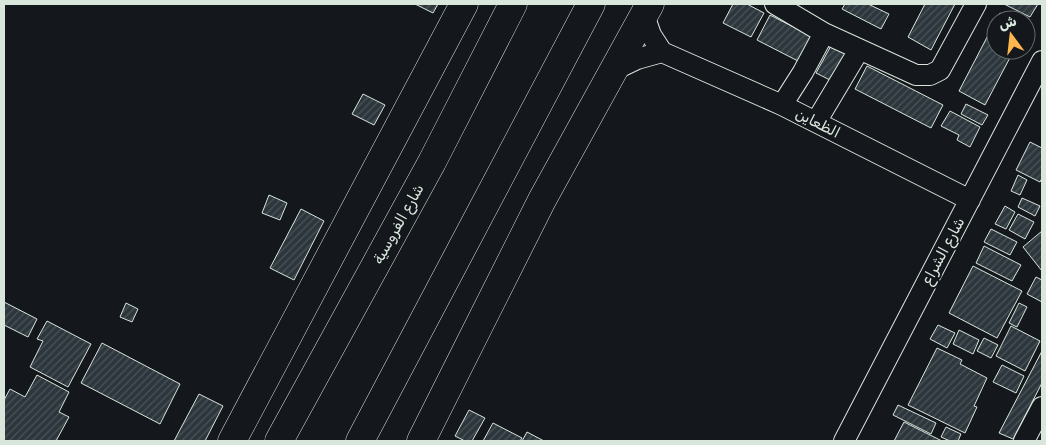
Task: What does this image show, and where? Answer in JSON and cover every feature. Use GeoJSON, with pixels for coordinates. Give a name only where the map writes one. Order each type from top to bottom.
{"type":"FeatureCollection","features":[{"type":"Feature","properties":{"kind":"main road"},"geometry":{"type":"LineString","coordinates":[[232,441],[464,4]]}},
{"type":"Feature","properties":{"kind":"main road","name":"شارع الفروسية"},"geometry":{"type":"LineString","coordinates":[[279,441],[432,162],[513,4]]}},
{"type":"Feature","properties":{"kind":"main road"},"geometry":{"type":"LineString","coordinates":[[360,441],[591,4]]}},
{"type":"Feature","properties":{"kind":"main road"},"geometry":{"type":"LineString","coordinates":[[421,441],[542,200],[647,9]]}},
{"type":"Feature","properties":{"kind":"main road"},"geometry":{"type":"LineString","coordinates":[[259,441],[378,230],[432,162]]}},
{"type":"Feature","properties":{"kind":"street"},"geometry":{"type":"LineString","coordinates":[[775,4],[824,33],[916,75],[930,75],[940,70],[976,4]]}},
{"type":"Feature","properties":{"kind":"street"},"geometry":{"type":"LineString","coordinates":[[614,70],[637,59],[662,52],[651,35],[647,9]]}},
{"type":"Feature","properties":{"kind":"street"},"geometry":{"type":"LineString","coordinates":[[782,105],[803,72],[824,33]]}},
{"type":"Feature","properties":{"kind":"street"},"geometry":{"type":"LineString","coordinates":[[816,122],[858,50]]}},
{"type":"Feature","properties":{"kind":"street","name":"الظعاين"},"geometry":{"type":"LineString","coordinates":[[662,52],[782,105],[970,200]]}},
{"type":"Feature","properties":{"kind":"street","name":"شارع الشراع"},"geometry":{"type":"LineString","coordinates":[[844,441],[1042,61]]}},
{"type":"Feature","properties":{"kind":"street"},"geometry":{"type":"LineString","coordinates":[[1024,441],[1042,407]]}},
{"type":"Feature","properties":{"kind":"building"},"geometry":{"type":"Polygon","coordinates":[[[415,4],[438,4],[433,13],[415,4]]]}},
{"type":"Feature","properties":{"kind":"building"},"geometry":{"type":"Polygon","coordinates":[[[733,4],[747,4],[764,13],[751,37],[723,23],[733,4]]]}},
{"type":"Feature","properties":{"kind":"building"},"geometry":{"type":"Polygon","coordinates":[[[845,4],[868,4],[889,14],[881,29],[842,9],[845,4]]]}},
{"type":"Feature","properties":{"kind":"building"},"geometry":{"type":"Polygon","coordinates":[[[925,4],[955,4],[931,50],[908,37],[925,4]]]}},
{"type":"Feature","properties":{"kind":"building"},"geometry":{"type":"Polygon","coordinates":[[[1004,4],[1038,4],[1034,10],[1016,10],[1004,4]]]}},
{"type":"Feature","properties":{"kind":"building"},"geometry":{"type":"Polygon","coordinates":[[[770,15],[811,36],[798,61],[757,40],[770,15]]]}},
{"type":"Feature","properties":{"kind":"building"},"geometry":{"type":"Polygon","coordinates":[[[986,39],[986,60],[1009,60],[985,105],[959,91],[986,39]]]}},
{"type":"Feature","properties":{"kind":"building"},"geometry":{"type":"Polygon","coordinates":[[[832,44],[849,53],[834,82],[816,73],[832,44]]]}},
{"type":"Feature","properties":{"kind":"building"},"geometry":{"type":"Polygon","coordinates":[[[867,66],[943,105],[931,128],[855,89],[867,66]]]}},
{"type":"Feature","properties":{"kind":"building"},"geometry":{"type":"Polygon","coordinates":[[[363,94],[385,105],[374,125],[352,114],[363,94]]]}},
{"type":"Feature","properties":{"kind":"building"},"geometry":{"type":"Polygon","coordinates":[[[966,104],[988,115],[982,125],[961,114],[966,104]]]}},
{"type":"Feature","properties":{"kind":"building"},"geometry":{"type":"Polygon","coordinates":[[[950,111],[980,127],[970,147],[957,140],[959,135],[941,126],[950,111]]]}},
{"type":"Feature","properties":{"kind":"building"},"geometry":{"type":"Polygon","coordinates":[[[1030,142],[1042,148],[1042,178],[1040,182],[1016,170],[1030,142]]]}},
{"type":"Feature","properties":{"kind":"building"},"geometry":{"type":"Polygon","coordinates":[[[1018,175],[1027,180],[1020,195],[1011,191],[1018,175]]]}},
{"type":"Feature","properties":{"kind":"building"},"geometry":{"type":"Polygon","coordinates":[[[269,195],[287,203],[280,220],[262,213],[269,195]]]}},
{"type":"Feature","properties":{"kind":"building"},"geometry":{"type":"Polygon","coordinates":[[[1022,198],[1040,206],[1035,216],[1018,207],[1022,198]]]}},
{"type":"Feature","properties":{"kind":"building"},"geometry":{"type":"Polygon","coordinates":[[[1005,206],[1015,212],[1006,229],[995,224],[1005,206]]]}},
{"type":"Feature","properties":{"kind":"building"},"geometry":{"type":"Polygon","coordinates":[[[301,209],[324,221],[294,280],[270,268],[301,209]]]}},
{"type":"Feature","properties":{"kind":"building"},"geometry":{"type":"Polygon","coordinates":[[[1018,214],[1034,222],[1025,239],[1009,230],[1018,214]]]}},
{"type":"Feature","properties":{"kind":"building"},"geometry":{"type":"Polygon","coordinates":[[[991,229],[1017,242],[1010,255],[984,242],[991,229]]]}},
{"type":"Feature","properties":{"kind":"building"},"geometry":{"type":"Polygon","coordinates":[[[1042,231],[1042,271],[1023,247],[1042,231]]]}},
{"type":"Feature","properties":{"kind":"building"},"geometry":{"type":"Polygon","coordinates":[[[984,246],[1021,265],[1012,281],[976,263],[984,246]]]}},
{"type":"Feature","properties":{"kind":"building"},"geometry":{"type":"Polygon","coordinates":[[[973,266],[1022,291],[997,338],[949,313],[973,266]]]}},
{"type":"Feature","properties":{"kind":"building"},"geometry":{"type":"Polygon","coordinates":[[[1036,277],[1042,280],[1042,302],[1027,294],[1036,277]]]}},
{"type":"Feature","properties":{"kind":"building"},"geometry":{"type":"Polygon","coordinates":[[[4,302],[37,319],[28,337],[4,325],[4,302]]]}},
{"type":"Feature","properties":{"kind":"building"},"geometry":{"type":"Polygon","coordinates":[[[126,303],[138,309],[132,322],[120,317],[126,303]]]}},
{"type":"Feature","properties":{"kind":"building"},"geometry":{"type":"Polygon","coordinates":[[[1019,303],[1027,307],[1017,327],[1009,323],[1019,303]]]}},
{"type":"Feature","properties":{"kind":"building"},"geometry":{"type":"Polygon","coordinates":[[[47,321],[91,344],[68,387],[30,367],[43,341],[37,339],[47,321]]]}},
{"type":"Feature","properties":{"kind":"building"},"geometry":{"type":"Polygon","coordinates":[[[938,325],[955,333],[947,348],[930,339],[938,325]]]}},
{"type":"Feature","properties":{"kind":"building"},"geometry":{"type":"Polygon","coordinates":[[[1011,326],[1040,341],[1025,371],[996,356],[1011,326]]]}},
{"type":"Feature","properties":{"kind":"building"},"geometry":{"type":"Polygon","coordinates":[[[959,330],[979,340],[973,354],[953,344],[959,330]]]}},
{"type":"Feature","properties":{"kind":"building"},"geometry":{"type":"Polygon","coordinates":[[[984,338],[998,345],[991,358],[977,351],[984,338]]]}},
{"type":"Feature","properties":{"kind":"building"},"geometry":{"type":"Polygon","coordinates":[[[102,343],[180,384],[160,424],[81,383],[102,343]]]}},
{"type":"Feature","properties":{"kind":"building"},"geometry":{"type":"Polygon","coordinates":[[[937,348],[962,360],[960,364],[987,378],[974,406],[977,407],[965,433],[908,405],[937,348]]]}},
{"type":"Feature","properties":{"kind":"building"},"geometry":{"type":"Polygon","coordinates":[[[1042,351],[1042,383],[1013,439],[999,433],[1042,351]]]}},
{"type":"Feature","properties":{"kind":"building"},"geometry":{"type":"Polygon","coordinates":[[[1002,365],[1024,376],[1016,393],[993,382],[1002,365]]]}},
{"type":"Feature","properties":{"kind":"building"},"geometry":{"type":"Polygon","coordinates":[[[37,375],[69,392],[59,412],[69,417],[56,441],[4,441],[4,400],[10,389],[25,397],[37,375]]]}},
{"type":"Feature","properties":{"kind":"building"},"geometry":{"type":"Polygon","coordinates":[[[199,394],[223,406],[205,441],[174,441],[199,394]]]}},
{"type":"Feature","properties":{"kind":"building"},"geometry":{"type":"Polygon","coordinates":[[[898,405],[936,423],[931,434],[893,415],[898,405]]]}},
{"type":"Feature","properties":{"kind":"building"},"geometry":{"type":"Polygon","coordinates":[[[469,410],[485,418],[472,441],[465,441],[455,436],[469,410]]]}},
{"type":"Feature","properties":{"kind":"building"},"geometry":{"type":"Polygon","coordinates":[[[904,422],[942,441],[894,441],[904,422]]]}},
{"type":"Feature","properties":{"kind":"building"},"geometry":{"type":"Polygon","coordinates":[[[493,423],[522,438],[520,441],[483,441],[493,423]]]}},
{"type":"Feature","properties":{"kind":"building"},"geometry":{"type":"Polygon","coordinates":[[[946,427],[961,434],[958,441],[950,441],[941,437],[946,427]]]}},
{"type":"Feature","properties":{"kind":"building"},"geometry":{"type":"Polygon","coordinates":[[[527,432],[544,441],[522,441],[527,432]]]}}]}
